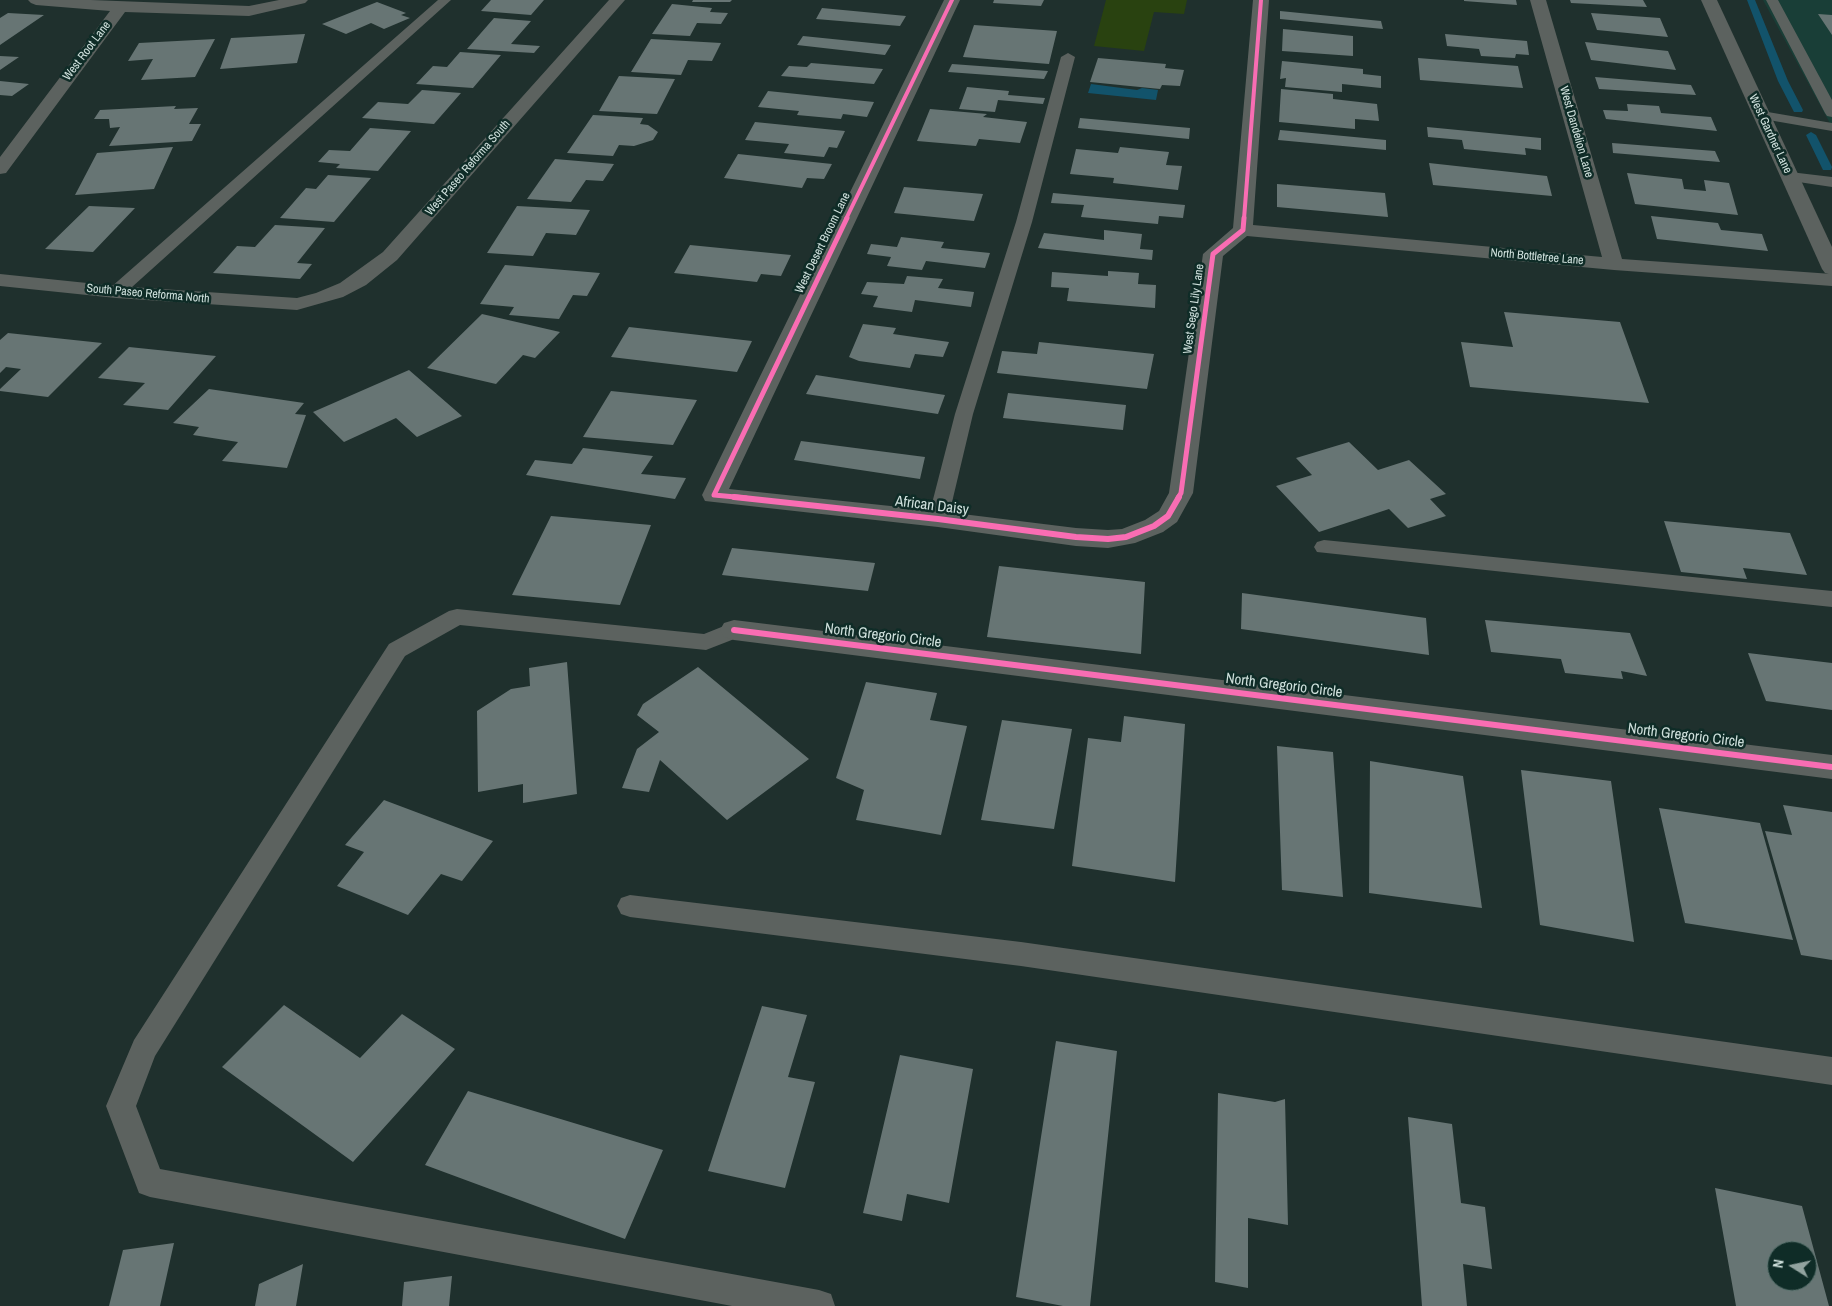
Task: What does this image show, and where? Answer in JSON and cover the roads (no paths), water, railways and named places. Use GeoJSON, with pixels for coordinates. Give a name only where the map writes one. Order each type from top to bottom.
{"type":"FeatureCollection","features":[{"type":"Feature","properties":{"kind":"street"},"geometry":{"type":"LineString","coordinates":[[36,0],[121,7]]}},
{"type":"Feature","properties":{"kind":"street","name":"West Root Lane"},"geometry":{"type":"LineString","coordinates":[[0,169],[121,7],[248,11],[300,0]]}},
{"type":"Feature","properties":{"kind":"street","name":"West Paseo Reforma South"},"geometry":{"type":"LineString","coordinates":[[297,304],[317,301],[329,296],[369,275],[390,256],[616,0]]}},
{"type":"Feature","properties":{"kind":"street","name":"West Desert Broom Lane"},"geometry":{"type":"LineString","coordinates":[[714,495],[952,0]]}},
{"type":"Feature","properties":{"kind":"street"},"geometry":{"type":"LineString","coordinates":[[1243,230],[1261,0]]}},
{"type":"Feature","properties":{"kind":"street","name":"West Dandelion Lane"},"geometry":{"type":"LineString","coordinates":[[1538,0],[1614,264]]}},
{"type":"Feature","properties":{"kind":"street","name":"West Gardner Lane"},"geometry":{"type":"LineString","coordinates":[[1709,0],[1832,269]]}},
{"type":"Feature","properties":{"kind":"street","name":"North Bottletree Lane"},"geometry":{"type":"LineString","coordinates":[[1243,230],[1614,264],[1832,280]]}},
{"type":"Feature","properties":{"kind":"street","name":"West Sego Lily Lane"},"geometry":{"type":"LineString","coordinates":[[1145,529],[1168,516],[1176,506],[1181,493],[1213,254],[1243,230]]}},
{"type":"Feature","properties":{"kind":"street","name":"South Paseo Reforma North"},"geometry":{"type":"LineString","coordinates":[[0,280],[116,292],[297,304]]}},
{"type":"Feature","properties":{"kind":"street"},"geometry":{"type":"LineString","coordinates":[[329,296],[338,317]]}},
{"type":"Feature","properties":{"kind":"street","name":"African Daisy"},"geometry":{"type":"LineString","coordinates":[[714,495],[938,518],[1076,538],[1108,539],[1126,537],[1145,529]]}},
{"type":"Feature","properties":{"kind":"street","name":"North Gregorio Circle"},"geometry":{"type":"LineString","coordinates":[[734,630],[1832,767]]}},
{"type":"Feature","properties":{"kind":"lane"},"geometry":{"type":"LineString","coordinates":[[116,292],[445,0]]}},
{"type":"Feature","properties":{"kind":"lane"},"geometry":{"type":"LineString","coordinates":[[1772,0],[1832,113]]}},
{"type":"Feature","properties":{"kind":"lane"},"geometry":{"type":"LineString","coordinates":[[938,518],[964,414],[1024,222],[1068,57]]}},
{"type":"Feature","properties":{"kind":"lane"},"geometry":{"type":"LineString","coordinates":[[1762,115],[1832,127]]}},
{"type":"Feature","properties":{"kind":"lane"},"geometry":{"type":"LineString","coordinates":[[1790,177],[1832,182]]}},
{"type":"Feature","properties":{"kind":"lane"},"geometry":{"type":"LineString","coordinates":[[1324,547],[1832,598]]}},
{"type":"Feature","properties":{"kind":"lane"},"geometry":{"type":"LineString","coordinates":[[734,630],[706,642],[457,617],[397,650],[144,1049],[121,1106],[150,1182],[819,1306]]}},
{"type":"Feature","properties":{"kind":"lane"},"geometry":{"type":"LineString","coordinates":[[630,906],[1021,954],[1832,1071]]}},
{"type":"Feature","properties":{"kind":"water"},"geometry":{"type":"Polygon","coordinates":[[[1091,84],[1137,90],[1142,88],[1158,90],[1156,100],[1088,93],[1091,84]]]}},
{"type":"Feature","properties":{"kind":"waterway"},"geometry":{"type":"LineString","coordinates":[[1751,0],[1783,81],[1798,110]]}},
{"type":"Feature","properties":{"kind":"waterway"},"geometry":{"type":"LineString","coordinates":[[1811,135],[1827,168]]}}]}
